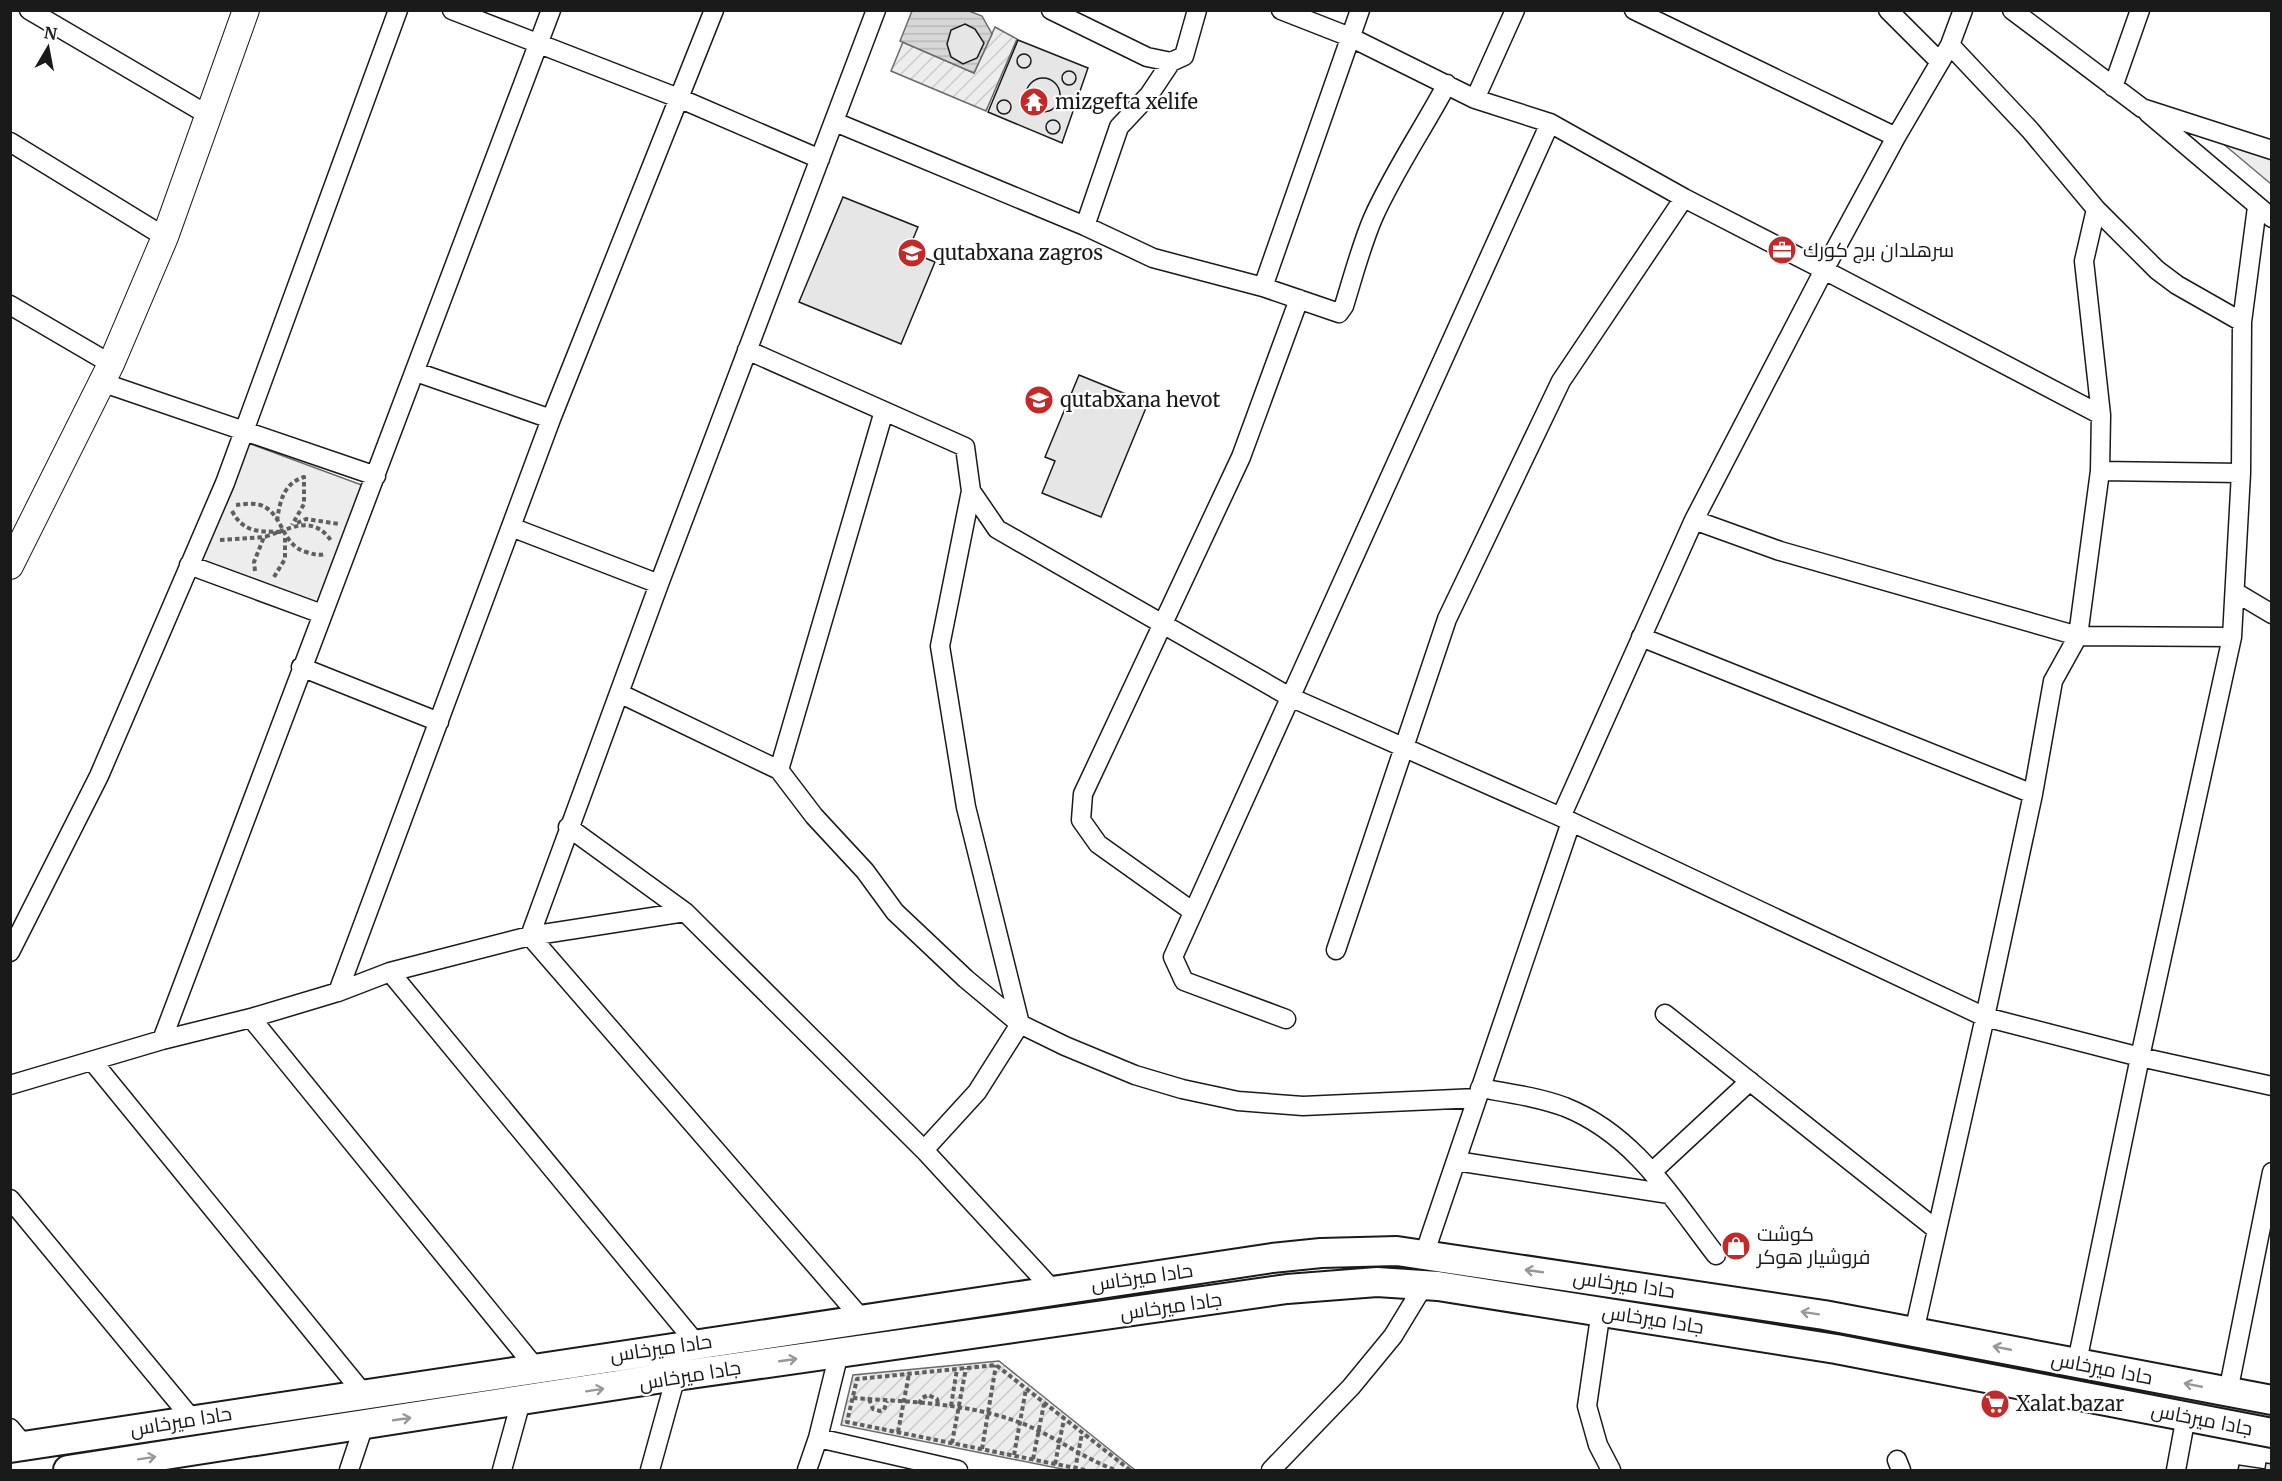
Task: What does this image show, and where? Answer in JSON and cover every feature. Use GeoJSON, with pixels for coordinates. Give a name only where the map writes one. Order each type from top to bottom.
{"type":"FeatureCollection","features":[{"type":"Feature","properties":{"kind":"main road"},"geometry":{"type":"LineString","coordinates":[[10,566],[18,534],[106,373],[165,237],[246,10]]}},
{"type":"Feature","properties":{"kind":"main road","name":"حادا ميرخاس"},"geometry":{"type":"LineString","coordinates":[[15,1441],[192,1419],[696,1342],[1321,1252],[1397,1251],[1710,1297],[1914,1332],[2271,1400]]}},
{"type":"Feature","properties":{"kind":"main road","name":"جادا ميرخاس"},"geometry":{"type":"LineString","coordinates":[[68,1470],[185,1462],[364,1425],[676,1376],[1317,1286],[1377,1282],[1425,1285],[1601,1310],[1836,1349],[2271,1433]]}},
{"type":"Feature","properties":{"kind":"street"},"geometry":{"type":"LineString","coordinates":[[29,10],[208,116]]}},
{"type":"Feature","properties":{"kind":"street"},"geometry":{"type":"LineString","coordinates":[[11,948],[99,776],[201,538],[398,10]]}},
{"type":"Feature","properties":{"kind":"street"},"geometry":{"type":"LineString","coordinates":[[452,10],[681,99],[820,159]]}},
{"type":"Feature","properties":{"kind":"street"},"geometry":{"type":"LineString","coordinates":[[162,1040],[551,10]]}},
{"type":"Feature","properties":{"kind":"street"},"geometry":{"type":"LineString","coordinates":[[338,992],[551,419],[681,99],[714,10]]}},
{"type":"Feature","properties":{"kind":"street"},"geometry":{"type":"LineString","coordinates":[[530,936],[568,827],[621,694],[659,584],[876,10]]}},
{"type":"Feature","properties":{"kind":"street"},"geometry":{"type":"LineString","coordinates":[[1051,10],[1147,57],[1171,62]]}},
{"type":"Feature","properties":{"kind":"street"},"geometry":{"type":"LineString","coordinates":[[1086,226],[1119,127],[1149,95],[1171,62],[1184,56],[1197,10]]}},
{"type":"Feature","properties":{"kind":"street"},"geometry":{"type":"LineString","coordinates":[[1281,10],[1350,37],[1475,99],[1550,123],[1684,198],[2101,415]]}},
{"type":"Feature","properties":{"kind":"street"},"geometry":{"type":"LineString","coordinates":[[1263,287],[1360,10]]}},
{"type":"Feature","properties":{"kind":"street"},"geometry":{"type":"LineString","coordinates":[[1475,99],[1515,10]]}},
{"type":"Feature","properties":{"kind":"street"},"geometry":{"type":"LineString","coordinates":[[1634,10],[1896,136]]}},
{"type":"Feature","properties":{"kind":"street"},"geometry":{"type":"LineString","coordinates":[[1888,10],[1940,62]]}},
{"type":"Feature","properties":{"kind":"street"},"geometry":{"type":"LineString","coordinates":[[1424,1255],[1479,1093],[1566,820],[1641,637],[1694,520],[1896,136],[1950,45],[1964,10]]}},
{"type":"Feature","properties":{"kind":"street"},"geometry":{"type":"LineString","coordinates":[[2012,10],[2142,108],[2264,213],[2242,322],[2241,473],[2232,637],[2140,1057],[2077,1362]]}},
{"type":"Feature","properties":{"kind":"street"},"geometry":{"type":"LineString","coordinates":[[2113,87],[2140,10]]}},
{"type":"Feature","properties":{"kind":"street"},"geometry":{"type":"LineString","coordinates":[[1950,45],[2030,130],[2119,234],[2177,285],[2242,322]]}},
{"type":"Feature","properties":{"kind":"street"},"geometry":{"type":"LineString","coordinates":[[835,122],[1086,226],[1153,258],[1263,287],[1339,312],[1344,306],[1373,219],[1398,168],[1447,84]]}},
{"type":"Feature","properties":{"kind":"street"},"geometry":{"type":"LineString","coordinates":[[2142,108],[2271,150]]}},
{"type":"Feature","properties":{"kind":"street"},"geometry":{"type":"LineString","coordinates":[[1286,1019],[1184,981],[1173,957],[1550,123]]}},
{"type":"Feature","properties":{"kind":"street"},"geometry":{"type":"LineString","coordinates":[[10,142],[165,237]]}},
{"type":"Feature","properties":{"kind":"street"},"geometry":{"type":"LineString","coordinates":[[1336,950],[1447,619],[1561,381],[1684,198]]}},
{"type":"Feature","properties":{"kind":"street"},"geometry":{"type":"LineString","coordinates":[[1914,1332],[2033,794],[2053,681],[2078,636],[2100,471],[2101,415],[2084,261],[2096,209]]}},
{"type":"Feature","properties":{"kind":"street"},"geometry":{"type":"LineString","coordinates":[[1192,911],[1098,844],[1082,820],[1083,794],[1241,457],[1299,299]]}},
{"type":"Feature","properties":{"kind":"street"},"geometry":{"type":"LineString","coordinates":[[10,305],[106,373],[243,430],[376,476]]}},
{"type":"Feature","properties":{"kind":"street"},"geometry":{"type":"LineString","coordinates":[[747,350],[965,447],[971,491],[940,646],[966,807],[1020,1024],[977,1092],[924,1150]]}},
{"type":"Feature","properties":{"kind":"street"},"geometry":{"type":"LineString","coordinates":[[416,372],[551,419]]}},
{"type":"Feature","properties":{"kind":"street"},"geometry":{"type":"LineString","coordinates":[[779,770],[884,411]]}},
{"type":"Feature","properties":{"kind":"street"},"geometry":{"type":"LineString","coordinates":[[2100,471],[2241,473]]}},
{"type":"Feature","properties":{"kind":"street"},"geometry":{"type":"LineString","coordinates":[[971,491],[998,529],[1290,698],[1566,820],[1985,1017],[2140,1057],[2271,1086]]}},
{"type":"Feature","properties":{"kind":"street"},"geometry":{"type":"LineString","coordinates":[[1694,520],[1780,551],[2078,636],[2232,637]]}},
{"type":"Feature","properties":{"kind":"street"},"geometry":{"type":"LineString","coordinates":[[511,527],[659,584]]}},
{"type":"Feature","properties":{"kind":"street"},"geometry":{"type":"LineString","coordinates":[[189,565],[322,614]]}},
{"type":"Feature","properties":{"kind":"street"},"geometry":{"type":"LineString","coordinates":[[2235,592],[2271,614]]}},
{"type":"Feature","properties":{"kind":"street"},"geometry":{"type":"LineString","coordinates":[[1641,637],[2033,794]]}},
{"type":"Feature","properties":{"kind":"street"},"geometry":{"type":"LineString","coordinates":[[301,667],[439,722]]}},
{"type":"Feature","properties":{"kind":"street"},"geometry":{"type":"LineString","coordinates":[[621,694],[779,770],[814,816],[865,871],[895,912],[966,979],[1020,1024],[1135,1075],[1182,1089],[1238,1101],[1303,1106],[1479,1093],[1564,1107],[1597,1123],[1620,1139],[1653,1171],[1716,1255]]}},
{"type":"Feature","properties":{"kind":"street"},"geometry":{"type":"LineString","coordinates":[[568,827],[685,912],[924,1150],[1053,1290]]}},
{"type":"Feature","properties":{"kind":"street"},"geometry":{"type":"LineString","coordinates":[[10,1085],[162,1040],[251,1018],[338,992],[390,972],[530,936],[685,912]]}},
{"type":"Feature","properties":{"kind":"street"},"geometry":{"type":"LineString","coordinates":[[530,936],[861,1318]]}},
{"type":"Feature","properties":{"kind":"street"},"geometry":{"type":"LineString","coordinates":[[390,972],[696,1342]]}},
{"type":"Feature","properties":{"kind":"street"},"geometry":{"type":"LineString","coordinates":[[1665,1014],[1937,1230]]}},
{"type":"Feature","properties":{"kind":"street"},"geometry":{"type":"LineString","coordinates":[[251,1018],[535,1367]]}},
{"type":"Feature","properties":{"kind":"street"},"geometry":{"type":"LineString","coordinates":[[93,1062],[363,1393]]}},
{"type":"Feature","properties":{"kind":"street"},"geometry":{"type":"LineString","coordinates":[[1653,1171],[1750,1081]]}},
{"type":"Feature","properties":{"kind":"street"},"geometry":{"type":"LineString","coordinates":[[1456,1161],[1669,1194]]}},
{"type":"Feature","properties":{"kind":"street"},"geometry":{"type":"LineString","coordinates":[[2228,1392],[2265,1237],[2271,1172]]}},
{"type":"Feature","properties":{"kind":"street"},"geometry":{"type":"LineString","coordinates":[[10,1199],[192,1419]]}},
{"type":"Feature","properties":{"kind":"street"},"geometry":{"type":"LineString","coordinates":[[1271,1470],[1351,1387],[1386,1345],[1425,1285]]}},
{"type":"Feature","properties":{"kind":"street"},"geometry":{"type":"LineString","coordinates":[[1601,1310],[1587,1407],[1598,1445],[1611,1470]]}},
{"type":"Feature","properties":{"kind":"street"},"geometry":{"type":"LineString","coordinates":[[807,1470],[818,1438],[839,1353]]}},
{"type":"Feature","properties":{"kind":"street"},"geometry":{"type":"LineString","coordinates":[[650,1470],[676,1376]]}},
{"type":"Feature","properties":{"kind":"street"},"geometry":{"type":"LineString","coordinates":[[502,1470],[521,1401]]}},
{"type":"Feature","properties":{"kind":"street"},"geometry":{"type":"LineString","coordinates":[[2176,1470],[2186,1416]]}},
{"type":"Feature","properties":{"kind":"street"},"geometry":{"type":"LineString","coordinates":[[349,1470],[364,1425]]}},
{"type":"Feature","properties":{"kind":"street"},"geometry":{"type":"LineString","coordinates":[[818,1438],[958,1470]]}},
{"type":"Feature","properties":{"kind":"path"},"geometry":{"type":"LineString","coordinates":[[201,538],[231,541],[283,534],[292,525],[304,504],[304,477],[285,490],[280,502],[277,522]]}},
{"type":"Feature","properties":{"kind":"path"},"geometry":{"type":"LineString","coordinates":[[267,583],[282,568],[286,552],[283,534],[277,522],[270,511],[260,505],[227,506],[247,529],[283,534],[298,549],[322,556],[335,548],[328,536],[312,526],[292,525]]}},
{"type":"Feature","properties":{"kind":"path"},"geometry":{"type":"LineString","coordinates":[[292,525],[306,519],[331,522],[341,525],[354,535]]}},
{"type":"Feature","properties":{"kind":"path"},"geometry":{"type":"LineString","coordinates":[[256,575],[254,562],[264,537]]}},
{"type":"Feature","properties":{"kind":"path"},"geometry":{"type":"LineString","coordinates":[[982,1449],[996,1365]]}},
{"type":"Feature","properties":{"kind":"path"},"geometry":{"type":"LineString","coordinates":[[1085,1470],[847,1422],[857,1379],[996,1365],[1130,1470]]}},
{"type":"Feature","properties":{"kind":"path"},"geometry":{"type":"LineString","coordinates":[[952,1443],[966,1368]]}},
{"type":"Feature","properties":{"kind":"path"},"geometry":{"type":"LineString","coordinates":[[951,1406],[957,1370]]}},
{"type":"Feature","properties":{"kind":"path"},"geometry":{"type":"LineString","coordinates":[[894,1456],[909,1374]]}},
{"type":"Feature","properties":{"kind":"path"},"geometry":{"type":"LineString","coordinates":[[1014,1455],[1026,1389]]}},
{"type":"Feature","properties":{"kind":"path"},"geometry":{"type":"LineString","coordinates":[[919,1404],[922,1398],[928,1395],[937,1399],[938,1405]]}},
{"type":"Feature","properties":{"kind":"path"},"geometry":{"type":"LineString","coordinates":[[853,1398],[958,1407],[1039,1431],[1079,1454],[1116,1470],[1119,1462]]}},
{"type":"Feature","properties":{"kind":"path"},"geometry":{"type":"LineString","coordinates":[[868,1399],[873,1409],[880,1411],[884,1410],[887,1401]]}},
{"type":"Feature","properties":{"kind":"path"},"geometry":{"type":"LineString","coordinates":[[1033,1459],[1044,1404]]}},
{"type":"Feature","properties":{"kind":"path"},"geometry":{"type":"LineString","coordinates":[[1055,1464],[1064,1419]]}},
{"type":"Feature","properties":{"kind":"path"},"geometry":{"type":"LineString","coordinates":[[1076,1469],[1082,1433]]}},
{"type":"Feature","properties":{"kind":"shaded area"},"geometry":{"type":"Polygon","coordinates":[[[912,11],[969,11],[982,16],[992,34],[974,73],[900,41],[912,11]]]}},
{"type":"Feature","properties":{"kind":"shaded area"},"geometry":{"type":"Polygon","coordinates":[[[995,27],[1017,39],[986,111],[891,71],[903,42],[974,73],[995,27]]]}},
{"type":"Feature","properties":{"kind":"shaded area"},"geometry":{"type":"Polygon","coordinates":[[[2221,142],[2271,159],[2271,184],[2221,142]]]}},
{"type":"Feature","properties":{"kind":"shaded area"},"geometry":{"type":"Polygon","coordinates":[[[248,443],[367,487],[314,614],[199,565],[248,443]]]}},
{"type":"Feature","properties":{"kind":"shaded area"},"geometry":{"type":"Polygon","coordinates":[[[999,1361],[1135,1470],[1067,1470],[841,1425],[853,1375],[999,1361]]]}},
{"type":"Feature","properties":{"kind":"building"},"geometry":{"type":"Polygon","coordinates":[[[965,24],[975,29],[984,43],[977,58],[963,64],[951,57],[947,44],[951,30],[965,24]]]}},
{"type":"Feature","properties":{"kind":"building"},"geometry":{"type":"Polygon","coordinates":[[[1018,40],[1088,68],[1062,143],[988,112],[1018,40]]]}},
{"type":"Feature","properties":{"kind":"building"},"geometry":{"type":"Polygon","coordinates":[[[1021,54],[1027,54],[1031,61],[1027,68],[1021,68],[1017,64],[1017,58],[1021,54]]]}},
{"type":"Feature","properties":{"kind":"building"},"geometry":{"type":"Polygon","coordinates":[[[1066,71],[1072,71],[1076,78],[1072,85],[1066,85],[1062,81],[1062,75],[1066,71]]]}},
{"type":"Feature","properties":{"kind":"building"},"geometry":{"type":"Polygon","coordinates":[[[1043,78],[1055,83],[1060,95],[1055,107],[1043,112],[1031,107],[1026,95],[1031,83],[1043,78]]]}},
{"type":"Feature","properties":{"kind":"building"},"geometry":{"type":"Polygon","coordinates":[[[1001,100],[1007,100],[1011,107],[1007,114],[1001,114],[997,110],[997,104],[1001,100]]]}},
{"type":"Feature","properties":{"kind":"building"},"geometry":{"type":"Polygon","coordinates":[[[1050,120],[1056,120],[1060,127],[1056,134],[1050,134],[1046,130],[1046,124],[1050,120]]]}},
{"type":"Feature","properties":{"kind":"building"},"geometry":{"type":"Polygon","coordinates":[[[843,197],[918,227],[908,251],[935,262],[901,344],[799,302],[843,197]]]}},
{"type":"Feature","properties":{"kind":"building"},"geometry":{"type":"Polygon","coordinates":[[[1079,375],[1148,403],[1101,517],[1042,493],[1055,461],[1045,457],[1079,375]]]}},
{"type":"Feature","properties":{"kind":"building"},"geometry":{"type":"Polygon","coordinates":[[[2266,1463],[2272,1464],[2272,1470],[2238,1470],[2239,1465],[2265,1469],[2266,1463]]]}},
{"type":"Feature","properties":{"kind":"place","name":"mizgefta xelife"},"geometry":{"type":"Point","coordinates":[1034,102]}},
{"type":"Feature","properties":{"kind":"place","name":"سرهلدان برج كورك"},"geometry":{"type":"Point","coordinates":[1782,250]}},
{"type":"Feature","properties":{"kind":"place","name":"qutabxana zagros"},"geometry":{"type":"Point","coordinates":[912,253]}},
{"type":"Feature","properties":{"kind":"place","name":"qutabxana hevot"},"geometry":{"type":"Point","coordinates":[1039,400]}},
{"type":"Feature","properties":{"kind":"place","name":"كوشت فروشيار هوكر"},"geometry":{"type":"Point","coordinates":[1736,1246]}},
{"type":"Feature","properties":{"kind":"place","name":"Xalat bazar"},"geometry":{"type":"Point","coordinates":[1995,1404]}}]}
